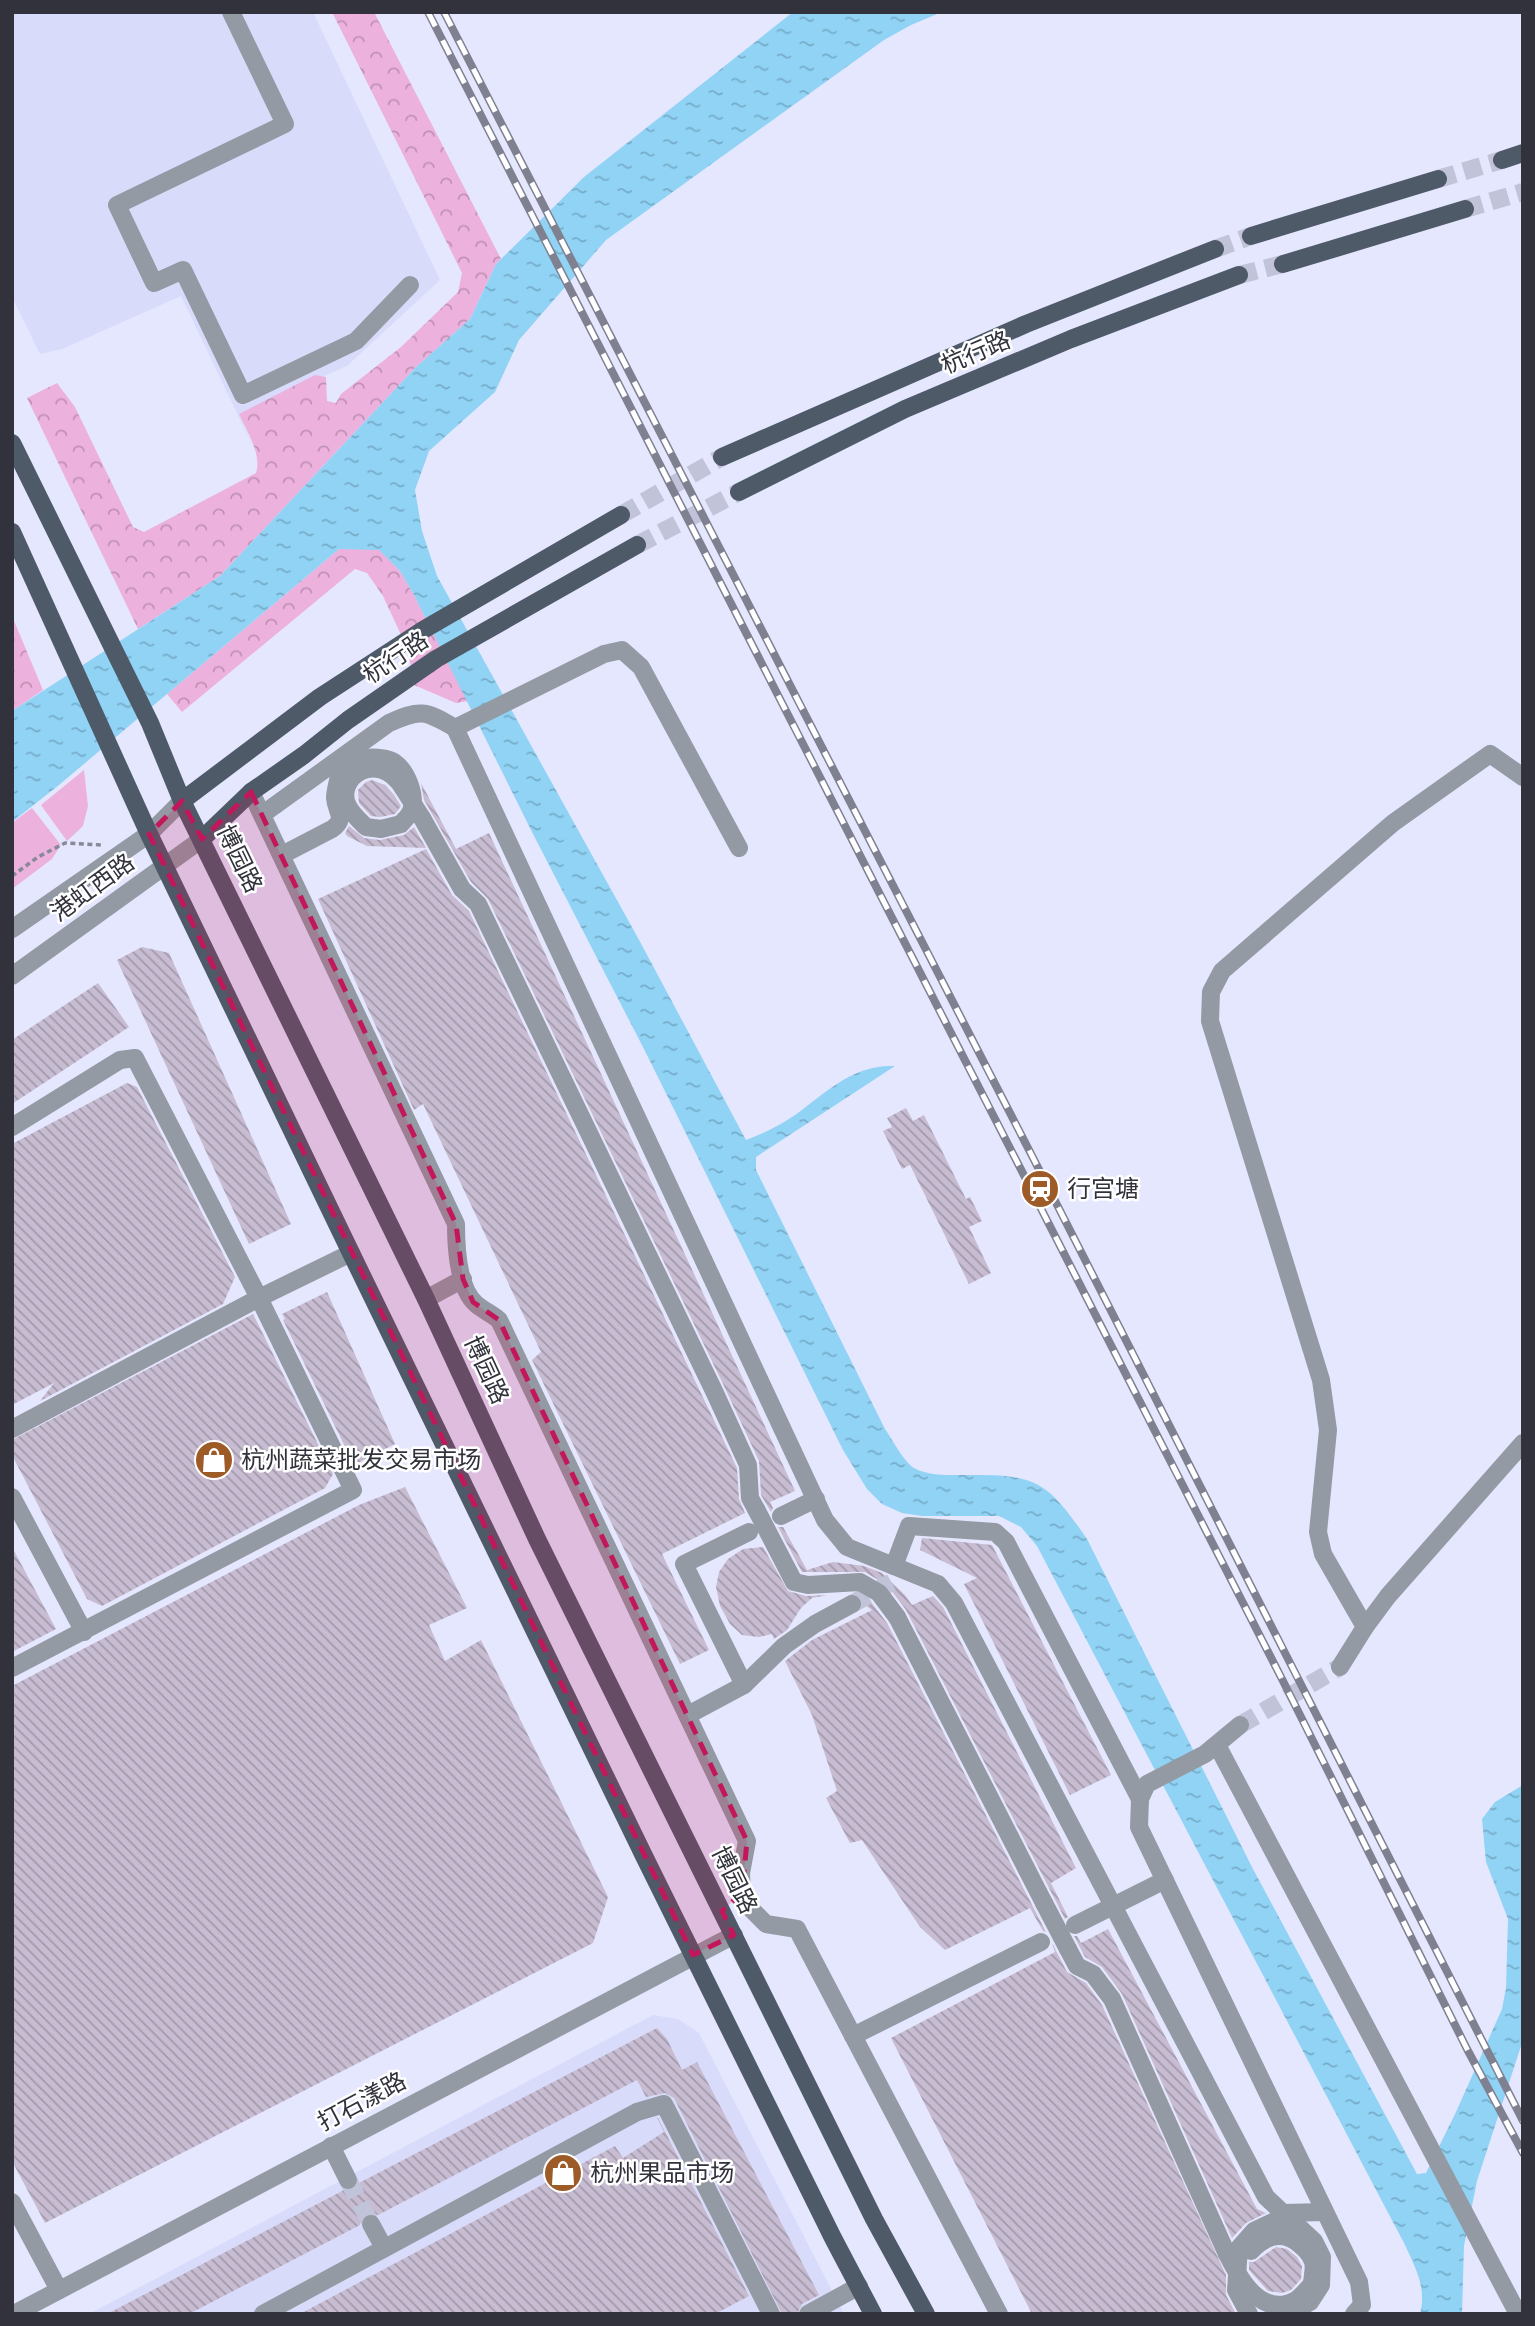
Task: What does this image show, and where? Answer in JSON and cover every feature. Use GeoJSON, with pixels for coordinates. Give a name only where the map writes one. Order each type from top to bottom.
{"type":"FeatureCollection","features":[{"type":"Feature","properties":{"kind":"main road"},"geometry":{"type":"LineString","coordinates":[[1502,160],[1523,153]]}},
{"type":"Feature","properties":{"kind":"main road"},"geometry":{"type":"LineString","coordinates":[[1251,236],[1438,179]]}},
{"type":"Feature","properties":{"kind":"main road"},"geometry":{"type":"LineString","coordinates":[[1283,264],[1465,209]]}},
{"type":"Feature","properties":{"kind":"main road","name":"杭行路"},"geometry":{"type":"LineString","coordinates":[[722,457],[1026,324],[1215,249]]}},
{"type":"Feature","properties":{"kind":"main road","name":"杭行路"},"geometry":{"type":"LineString","coordinates":[[739,492],[905,409],[1071,339],[1239,275]]}},
{"type":"Feature","properties":{"kind":"main road","name":"博园路"},"geometry":{"type":"LineString","coordinates":[[12,443],[150,723],[182,801],[426,1299],[537,1539],[874,2218],[926,2314]]}},
{"type":"Feature","properties":{"kind":"main road","name":"杭行路"},"geometry":{"type":"LineString","coordinates":[[182,801],[320,698],[424,630],[621,516]]}},
{"type":"Feature","properties":{"kind":"main road"},"geometry":{"type":"LineString","coordinates":[[12,532],[149,834],[351,1253],[692,1955],[873,2314]]}},
{"type":"Feature","properties":{"kind":"main road","name":"杭行路"},"geometry":{"type":"LineString","coordinates":[[202,839],[251,792],[436,659],[637,545]]}},
{"type":"Feature","properties":{"kind":"street"},"geometry":{"type":"LineString","coordinates":[[231,12],[285,124],[117,205],[154,284],[183,270],[243,396],[356,341],[410,285]]}},
{"type":"Feature","properties":{"kind":"street"},"geometry":{"type":"LineString","coordinates":[[455,728],[604,654],[622,650],[642,667],[739,848]]}},
{"type":"Feature","properties":{"kind":"street"},"geometry":{"type":"LineString","coordinates":[[262,814],[389,723],[411,713],[432,714],[455,728],[825,1520],[847,1547],[899,1573],[937,1584],[954,1603],[1266,2197],[1283,2213],[1325,2212]]}},
{"type":"Feature","properties":{"kind":"street"},"geometry":{"type":"LineString","coordinates":[[1365,1627],[1323,1554],[1318,1532],[1328,1430],[1321,1380],[1210,1021],[1210,992],[1222,971],[1393,823],[1490,754],[1523,776]]}},
{"type":"Feature","properties":{"kind":"street"},"geometry":{"type":"LineString","coordinates":[[282,855],[339,824],[341,820],[335,796],[339,775],[351,766],[366,758],[381,758],[394,762],[407,777],[412,792],[412,810],[401,824],[382,829],[366,827],[346,804],[346,789],[353,777],[367,768],[383,769],[397,778],[403,789],[422,818],[462,889],[478,904],[708,1378],[748,1465],[750,1498],[794,1582],[808,1585],[860,1582],[879,1593],[897,1617],[1077,1966],[1093,1974],[1112,1999],[1237,2275],[1260,2301],[1277,2306],[1296,2300],[1312,2284],[1313,2262],[1305,2249],[1291,2237],[1278,2234],[1261,2240],[1251,2251],[1245,2270],[1246,2296],[1262,2314],[1266,2314]]}},
{"type":"Feature","properties":{"kind":"street"},"geometry":{"type":"LineString","coordinates":[[251,792],[456,1224],[456,1255],[473,1302],[499,1320],[747,1841],[741,1872],[742,1893],[750,1908],[766,1924],[797,1929],[999,2314]]}},
{"type":"Feature","properties":{"kind":"street","name":"港虹西路"},"geometry":{"type":"LineString","coordinates":[[12,929],[149,834],[182,801]]}},
{"type":"Feature","properties":{"kind":"street","name":"港虹西路"},"geometry":{"type":"LineString","coordinates":[[12,976],[202,839]]}},
{"type":"Feature","properties":{"kind":"street"},"geometry":{"type":"LineString","coordinates":[[12,1127],[120,1060],[135,1058],[354,1490],[12,1668]]}},
{"type":"Feature","properties":{"kind":"street"},"geometry":{"type":"LineString","coordinates":[[12,1429],[259,1298],[351,1253]]}},
{"type":"Feature","properties":{"kind":"street"},"geometry":{"type":"LineString","coordinates":[[426,1299],[463,1279]]}},
{"type":"Feature","properties":{"kind":"street"},"geometry":{"type":"LineString","coordinates":[[1340,1667],[1388,1596],[1523,1443]]}},
{"type":"Feature","properties":{"kind":"street"},"geometry":{"type":"LineString","coordinates":[[12,1497],[84,1632]]}},
{"type":"Feature","properties":{"kind":"street"},"geometry":{"type":"LineString","coordinates":[[781,1516],[816,1499]]}},
{"type":"Feature","properties":{"kind":"street"},"geometry":{"type":"LineString","coordinates":[[899,1573],[909,1526],[995,1532],[1006,1542],[1143,1792],[1139,1827],[1359,2282],[1362,2305],[1354,2314]]}},
{"type":"Feature","properties":{"kind":"street"},"geometry":{"type":"LineString","coordinates":[[744,1685],[684,1564],[749,1532]]}},
{"type":"Feature","properties":{"kind":"street"},"geometry":{"type":"LineString","coordinates":[[688,1715],[744,1685],[784,1646],[815,1624],[852,1604]]}},
{"type":"Feature","properties":{"kind":"street"},"geometry":{"type":"LineString","coordinates":[[1143,1792],[1211,1750],[1240,1725]]}},
{"type":"Feature","properties":{"kind":"street"},"geometry":{"type":"LineString","coordinates":[[1211,1750],[1431,2148],[1518,2314]]}},
{"type":"Feature","properties":{"kind":"street"},"geometry":{"type":"LineString","coordinates":[[1074,1925],[1165,1880]]}},
{"type":"Feature","properties":{"kind":"street"},"geometry":{"type":"LineString","coordinates":[[722,1911],[742,1893]]}},
{"type":"Feature","properties":{"kind":"street","name":"打石漾路"},"geometry":{"type":"LineString","coordinates":[[14,2314],[734,1935]]}},
{"type":"Feature","properties":{"kind":"street"},"geometry":{"type":"LineString","coordinates":[[853,2036],[1041,1942]]}},
{"type":"Feature","properties":{"kind":"street"},"geometry":{"type":"LineString","coordinates":[[263,2314],[638,2112],[650,2106],[664,2104],[771,2314]]}},
{"type":"Feature","properties":{"kind":"street"},"geometry":{"type":"LineString","coordinates":[[331,2146],[348,2180]]}},
{"type":"Feature","properties":{"kind":"street"},"geometry":{"type":"LineString","coordinates":[[12,2202],[59,2290]]}},
{"type":"Feature","properties":{"kind":"street"},"geometry":{"type":"LineString","coordinates":[[1249,2314],[1236,2290],[1239,2248],[1254,2231],[1273,2222],[1300,2228],[1314,2241],[1322,2257],[1321,2285],[1310,2302],[1280,2314]]}},
{"type":"Feature","properties":{"kind":"street"},"geometry":{"type":"LineString","coordinates":[[371,2224],[384,2248]]}},
{"type":"Feature","properties":{"kind":"street"},"geometry":{"type":"LineString","coordinates":[[808,2314],[859,2286]]}},
{"type":"Feature","properties":{"kind":"path"},"geometry":{"type":"LineString","coordinates":[[12,876],[37,857],[65,843],[104,845]]}},
{"type":"Feature","properties":{"kind":"highlighted area"},"geometry":{"type":"Polygon","coordinates":[[[251,792],[456,1224],[463,1279],[473,1302],[499,1320],[747,1841],[742,1893],[722,1911],[734,1935],[693,1955],[149,834],[182,801],[202,839],[251,792]]]}},
{"type":"Feature","properties":{"kind":"shaded area"},"geometry":{"type":"Polygon","coordinates":[[[12,12],[313,12],[440,280],[347,366],[239,414],[256,453],[181,296],[62,349],[40,354],[12,297],[12,12]]]}},
{"type":"Feature","properties":{"kind":"shaded area","name":"杭州果品市场"},"geometry":{"type":"Polygon","coordinates":[[[653,2015],[678,2019],[699,2033],[844,2314],[89,2314],[653,2015]]]}},
{"type":"Feature","properties":{"kind":"green space"},"geometry":{"type":"Polygon","coordinates":[[[332,12],[374,12],[501,259],[496,264],[470,319],[415,368],[220,576],[138,629],[27,398],[57,383],[75,407],[133,527],[144,532],[256,473],[255,451],[239,414],[315,375],[326,377],[327,401],[336,403],[341,394],[401,347],[458,292],[462,273],[332,12]]]}},
{"type":"Feature","properties":{"kind":"green space"},"geometry":{"type":"Polygon","coordinates":[[[339,549],[379,549],[400,571],[468,701],[456,703],[414,685],[408,650],[383,596],[367,573],[355,569],[182,712],[167,694],[339,549]]]}},
{"type":"Feature","properties":{"kind":"green space"},"geometry":{"type":"Polygon","coordinates":[[[12,616],[43,690],[12,711],[12,616]]]}},
{"type":"Feature","properties":{"kind":"green space"},"geometry":{"type":"Polygon","coordinates":[[[84,770],[88,806],[83,826],[67,841],[41,805],[84,770]]]}},
{"type":"Feature","properties":{"kind":"green space"},"geometry":{"type":"Polygon","coordinates":[[[32,808],[61,845],[52,859],[12,889],[12,823],[32,808]]]}},
{"type":"Feature","properties":{"kind":"water"},"geometry":{"type":"Polygon","coordinates":[[[793,12],[942,12],[884,40],[606,240],[519,340],[495,392],[429,451],[415,490],[422,531],[437,576],[638,938],[746,1140],[784,1122],[853,1075],[880,1067],[895,1066],[756,1157],[756,1170],[885,1429],[906,1461],[920,1471],[932,1474],[1007,1476],[1036,1484],[1049,1492],[1087,1539],[1253,1869],[1417,2174],[1426,2173],[1502,2009],[1506,1988],[1508,1919],[1486,1862],[1482,1819],[1495,1802],[1523,1785],[1523,2040],[1477,2181],[1464,2246],[1462,2314],[1420,2314],[1421,2286],[1404,2243],[1037,1546],[1021,1527],[999,1516],[922,1516],[902,1513],[882,1504],[867,1489],[843,1450],[645,1051],[400,571],[379,550],[339,549],[12,822],[12,711],[220,576],[415,368],[470,319],[496,264],[584,177],[793,12]]]}},
{"type":"Feature","properties":{"kind":"building"},"geometry":{"type":"Polygon","coordinates":[[[372,780],[385,785],[394,795],[401,806],[395,814],[371,816],[359,803],[358,790],[372,780]]]}},
{"type":"Feature","properties":{"kind":"building"},"geometry":{"type":"Polygon","coordinates":[[[421,783],[456,849],[489,833],[795,1491],[770,1502],[773,1508],[771,1512],[761,1495],[759,1461],[724,1386],[488,899],[471,882],[424,800],[421,783]]]}},
{"type":"Feature","properties":{"kind":"building"},"geometry":{"type":"Polygon","coordinates":[[[349,826],[364,838],[380,840],[404,835],[414,827],[426,848],[367,846],[347,836],[345,833],[349,826]]]}},
{"type":"Feature","properties":{"kind":"building"},"geometry":{"type":"Polygon","coordinates":[[[426,849],[452,895],[469,911],[737,1468],[739,1499],[745,1513],[662,1554],[709,1650],[680,1664],[532,1360],[541,1352],[423,1104],[414,1110],[318,899],[426,849]]]}},
{"type":"Feature","properties":{"kind":"building"},"geometry":{"type":"Polygon","coordinates":[[[142,947],[169,953],[291,1224],[249,1244],[117,960],[142,947]]]}},
{"type":"Feature","properties":{"kind":"building"},"geometry":{"type":"Polygon","coordinates":[[[98,983],[129,1027],[12,1104],[12,1040],[98,983]]]}},
{"type":"Feature","properties":{"kind":"building"},"geometry":{"type":"Polygon","coordinates":[[[127,1083],[137,1087],[235,1277],[223,1304],[40,1401],[54,1383],[12,1405],[12,1144],[127,1083]]]}},
{"type":"Feature","properties":{"kind":"building"},"geometry":{"type":"Polygon","coordinates":[[[906,1108],[913,1121],[924,1115],[966,1199],[970,1197],[982,1221],[969,1227],[991,1273],[969,1284],[910,1165],[902,1169],[883,1131],[892,1127],[887,1118],[906,1108]]]}},
{"type":"Feature","properties":{"kind":"building"},"geometry":{"type":"Polygon","coordinates":[[[327,1292],[395,1444],[354,1465],[282,1314],[327,1292]]]}},
{"type":"Feature","properties":{"kind":"building"},"geometry":{"type":"Polygon","coordinates":[[[253,1314],[333,1474],[325,1488],[102,1606],[87,1599],[12,1455],[12,1440],[253,1314]]]}},
{"type":"Feature","properties":{"kind":"building"},"geometry":{"type":"Polygon","coordinates":[[[405,1487],[467,1608],[429,1625],[445,1661],[481,1640],[608,1897],[593,1943],[45,2223],[12,2161],[12,1686],[359,1505],[405,1487]]]}},
{"type":"Feature","properties":{"kind":"building"},"geometry":{"type":"Polygon","coordinates":[[[778,1527],[783,1527],[807,1570],[833,1562],[864,1566],[882,1573],[912,1605],[933,1596],[943,1607],[1076,1868],[1051,1883],[1068,1917],[1065,1919],[906,1610],[888,1586],[865,1572],[802,1572],[778,1527]]]}},
{"type":"Feature","properties":{"kind":"building"},"geometry":{"type":"Polygon","coordinates":[[[922,1538],[992,1545],[1111,1775],[1070,1795],[964,1584],[977,1578],[920,1550],[922,1538]]]}},
{"type":"Feature","properties":{"kind":"building"},"geometry":{"type":"Polygon","coordinates":[[[12,1547],[56,1629],[12,1652],[12,1547]]]}},
{"type":"Feature","properties":{"kind":"building"},"geometry":{"type":"Polygon","coordinates":[[[763,1547],[788,1591],[806,1596],[828,1595],[812,1598],[801,1608],[787,1630],[774,1639],[772,1634],[759,1637],[742,1635],[730,1624],[720,1606],[716,1587],[719,1572],[728,1559],[743,1549],[763,1547]]]}},
{"type":"Feature","properties":{"kind":"building"},"geometry":{"type":"Polygon","coordinates":[[[856,1594],[871,1602],[887,1623],[1046,1932],[1030,1908],[945,1950],[920,1927],[862,1840],[850,1843],[826,1798],[837,1791],[812,1715],[785,1661],[812,1640],[872,1610],[863,1604],[862,1598],[856,1594]]]}},
{"type":"Feature","properties":{"kind":"building"},"geometry":{"type":"Polygon","coordinates":[[[1108,1929],[1257,2209],[1266,2213],[1246,2223],[1232,2238],[1122,1994],[1102,1967],[1085,1957],[1074,1936],[1077,1936],[1081,1943],[1108,1929]]]}},
{"type":"Feature","properties":{"kind":"building"},"geometry":{"type":"Polygon","coordinates":[[[1052,1943],[1067,1972],[1086,1983],[1102,2005],[1226,2275],[1226,2295],[1236,2314],[1032,2314],[891,2038],[1055,1952],[1052,1943]]]}},
{"type":"Feature","properties":{"kind":"building"},"geometry":{"type":"Polygon","coordinates":[[[657,2028],[667,2039],[682,2070],[697,2062],[819,2295],[802,2304],[797,2314],[782,2314],[674,2098],[665,2093],[646,2097],[637,2080],[378,2215],[366,2214],[360,2225],[189,2314],[107,2314],[344,2190],[354,2190],[359,2183],[657,2028]]]}},
{"type":"Feature","properties":{"kind":"building"},"geometry":{"type":"Polygon","coordinates":[[[657,2118],[749,2296],[715,2314],[300,2314],[615,2146],[623,2158],[664,2132],[657,2118]]]}},
{"type":"Feature","properties":{"kind":"building"},"geometry":{"type":"Polygon","coordinates":[[[1276,2247],[1287,2249],[1297,2257],[1302,2266],[1301,2279],[1291,2290],[1282,2293],[1268,2291],[1249,2270],[1249,2262],[1254,2262],[1276,2247]]]}},
{"type":"Feature","properties":{"kind":"tunnel"},"geometry":{"type":"LineString","coordinates":[[1438,179],[1502,160]]}},
{"type":"Feature","properties":{"kind":"tunnel"},"geometry":{"type":"LineString","coordinates":[[1465,209],[1523,192]]}},
{"type":"Feature","properties":{"kind":"tunnel"},"geometry":{"type":"LineString","coordinates":[[1215,249],[1251,236]]}},
{"type":"Feature","properties":{"kind":"tunnel"},"geometry":{"type":"LineString","coordinates":[[1239,275],[1283,264]]}},
{"type":"Feature","properties":{"kind":"tunnel"},"geometry":{"type":"LineString","coordinates":[[621,515],[722,457]]}},
{"type":"Feature","properties":{"kind":"tunnel"},"geometry":{"type":"LineString","coordinates":[[637,545],[739,492]]}},
{"type":"Feature","properties":{"kind":"tunnel"},"geometry":{"type":"LineString","coordinates":[[852,1604],[894,1581]]}},
{"type":"Feature","properties":{"kind":"tunnel"},"geometry":{"type":"LineString","coordinates":[[1240,1725],[1340,1667]]}},
{"type":"Feature","properties":{"kind":"tunnel"},"geometry":{"type":"LineString","coordinates":[[348,2180],[371,2224]]}},
{"type":"Feature","properties":{"kind":"railway"},"geometry":{"type":"LineString","coordinates":[[428,12],[1283,1681],[1467,2049],[1523,2153]]}},
{"type":"Feature","properties":{"kind":"railway"},"geometry":{"type":"LineString","coordinates":[[444,12],[1047,1185],[1523,2121]]}},
{"type":"Feature","properties":{"kind":"place","name":"行宫塘"},"geometry":{"type":"Point","coordinates":[1040,1189]}},
{"type":"Feature","properties":{"kind":"place","name":"杭州蔬菜批发交易市场"},"geometry":{"type":"Point","coordinates":[214,1460]}},
{"type":"Feature","properties":{"kind":"place","name":"杭州果品市场"},"geometry":{"type":"Point","coordinates":[563,2173]}}]}
